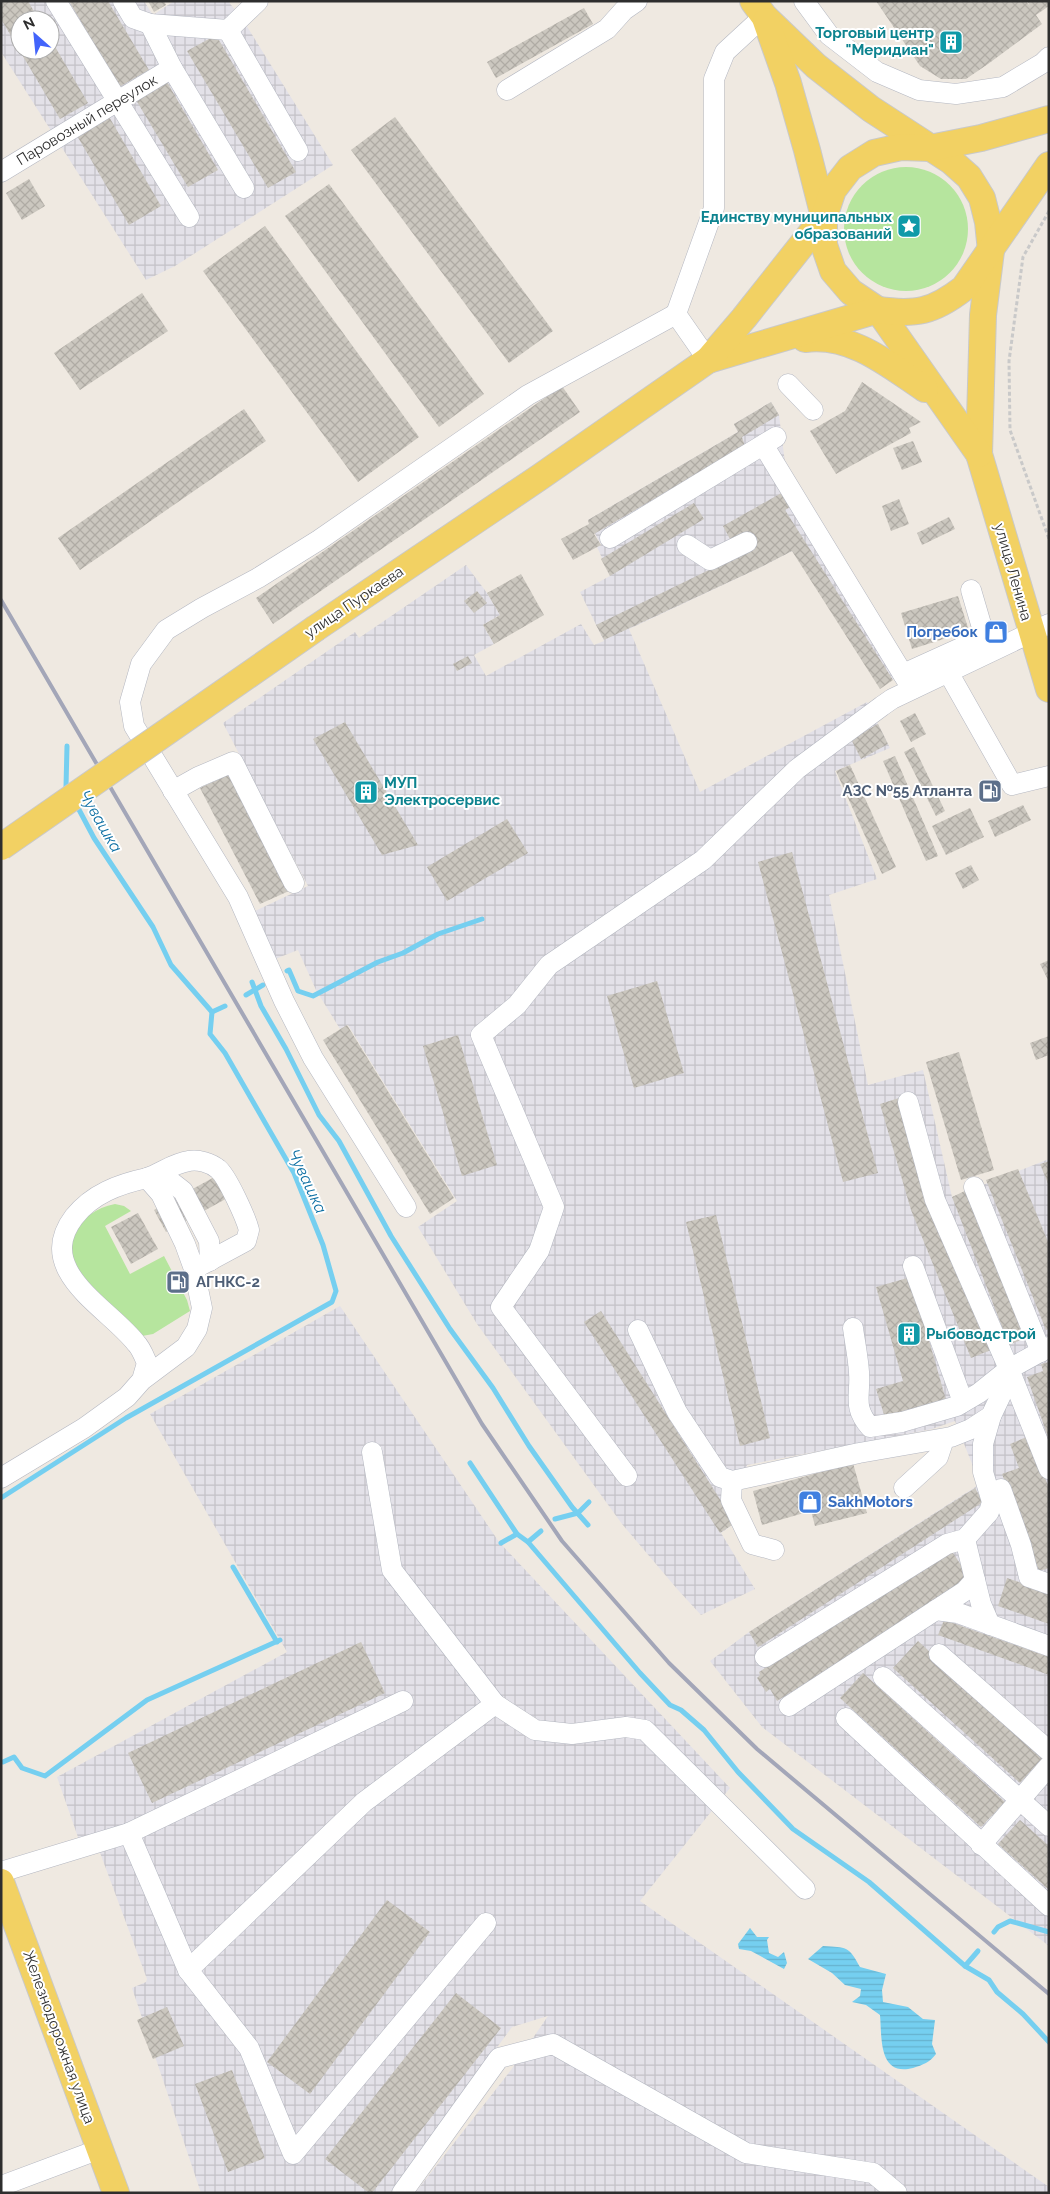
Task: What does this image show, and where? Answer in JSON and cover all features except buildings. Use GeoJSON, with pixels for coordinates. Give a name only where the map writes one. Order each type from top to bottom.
{"type":"FeatureCollection","features":[{"type":"Feature","properties":{"kind":"main road"},"geometry":{"type":"LineString","coordinates":[[758,9],[816,66],[871,109],[951,161],[970,177],[982,198],[988,222],[991,251],[982,315],[979,454]]}},
{"type":"Feature","properties":{"kind":"main road"},"geometry":{"type":"LineString","coordinates":[[758,9],[788,83],[824,217],[824,244],[833,271],[851,292],[878,310],[937,397],[979,454]]}},
{"type":"Feature","properties":{"kind":"main road"},"geometry":{"type":"LineString","coordinates":[[708,360],[824,217],[833,190],[850,168],[874,154],[902,147],[930,148],[981,138],[1049,119]]}},
{"type":"Feature","properties":{"kind":"main road"},"geometry":{"type":"LineString","coordinates":[[708,360],[878,310],[898,312],[922,311],[945,303],[964,288],[1049,165]]}},
{"type":"Feature","properties":{"kind":"main road"},"geometry":{"type":"LineString","coordinates":[[748,349],[810,338],[841,340],[870,352],[937,397]]}},
{"type":"Feature","properties":{"kind":"main road","name":"улица Пуркаева"},"geometry":{"type":"LineString","coordinates":[[1,847],[316,628],[540,477],[708,360]]}},
{"type":"Feature","properties":{"kind":"main road","name":"улица Ленина"},"geometry":{"type":"LineString","coordinates":[[979,454],[1040,629],[1049,689]]}},
{"type":"Feature","properties":{"kind":"main road","name":"Железнодорожная улица"},"geometry":{"type":"LineString","coordinates":[[1,1882],[116,2193]]}},
{"type":"Feature","properties":{"kind":"street"},"geometry":{"type":"LineString","coordinates":[[56,1],[189,217]]}},
{"type":"Feature","properties":{"kind":"street"},"geometry":{"type":"LineString","coordinates":[[123,1],[133,18],[150,24],[228,30],[258,1]]}},
{"type":"Feature","properties":{"kind":"street"},"geometry":{"type":"LineString","coordinates":[[507,90],[607,29],[624,10],[637,1]]}},
{"type":"Feature","properties":{"kind":"street"},"geometry":{"type":"LineString","coordinates":[[804,1],[829,35],[877,72],[919,90],[956,94],[1003,87],[1049,58]]}},
{"type":"Feature","properties":{"kind":"street"},"geometry":{"type":"LineString","coordinates":[[406,1207],[313,1058],[284,1001],[238,897],[134,726],[130,702],[141,664],[166,630],[258,578],[319,540],[528,395],[676,314],[714,208],[714,80],[725,52],[758,9]]}},
{"type":"Feature","properties":{"kind":"street"},"geometry":{"type":"LineString","coordinates":[[150,24],[172,68],[244,188]]}},
{"type":"Feature","properties":{"kind":"street"},"geometry":{"type":"LineString","coordinates":[[228,30],[298,151]]}},
{"type":"Feature","properties":{"kind":"street","name":"Паровозный переулок"},"geometry":{"type":"LineString","coordinates":[[1,172],[172,68]]}},
{"type":"Feature","properties":{"kind":"street"},"geometry":{"type":"LineString","coordinates":[[676,314],[708,360]]}},
{"type":"Feature","properties":{"kind":"street"},"geometry":{"type":"LineString","coordinates":[[788,384],[814,410]]}},
{"type":"Feature","properties":{"kind":"street"},"geometry":{"type":"LineString","coordinates":[[610,538],[771,444],[908,681]]}},
{"type":"Feature","properties":{"kind":"street"},"geometry":{"type":"LineString","coordinates":[[687,545],[710,560],[747,542]]}},
{"type":"Feature","properties":{"kind":"street"},"geometry":{"type":"LineString","coordinates":[[627,1476],[502,1308],[539,1251],[554,1207],[481,1036],[517,1005],[549,965],[703,860],[797,769],[892,698],[908,681],[978,640],[983,630],[971,590]]}},
{"type":"Feature","properties":{"kind":"street"},"geometry":{"type":"LineString","coordinates":[[908,681],[948,672],[1040,629]]}},
{"type":"Feature","properties":{"kind":"street"},"geometry":{"type":"LineString","coordinates":[[948,672],[1012,785],[1049,776]]}},
{"type":"Feature","properties":{"kind":"street"},"geometry":{"type":"LineString","coordinates":[[174,791],[198,777],[238,763],[294,883]]}},
{"type":"Feature","properties":{"kind":"street"},"geometry":{"type":"LineString","coordinates":[[908,1102],[935,1200],[1049,1468]]}},
{"type":"Feature","properties":{"kind":"street"},"geometry":{"type":"LineString","coordinates":[[142,1380],[147,1363],[137,1344],[82,1290],[65,1269],[62,1239],[68,1225],[82,1207],[98,1195],[115,1187],[153,1176],[175,1164],[191,1160],[205,1162],[219,1169],[247,1220],[250,1230],[246,1241],[202,1265]]}},
{"type":"Feature","properties":{"kind":"street"},"geometry":{"type":"LineString","coordinates":[[1,1478],[84,1428],[127,1397],[142,1380],[186,1347],[197,1328],[202,1308],[202,1265],[185,1244],[153,1176]]}},
{"type":"Feature","properties":{"kind":"street"},"geometry":{"type":"LineString","coordinates":[[853,1328],[859,1372],[857,1404],[862,1418],[870,1427],[902,1422],[963,1402],[987,1388],[1008,1369],[1045,1350],[974,1187]]}},
{"type":"Feature","properties":{"kind":"street"},"geometry":{"type":"LineString","coordinates":[[913,1266],[963,1402]]}},
{"type":"Feature","properties":{"kind":"street"},"geometry":{"type":"LineString","coordinates":[[638,1330],[677,1412],[720,1477],[732,1481],[859,1453],[944,1438],[970,1430],[991,1416]]}},
{"type":"Feature","properties":{"kind":"street"},"geometry":{"type":"LineString","coordinates":[[765,1657],[947,1544],[965,1539],[989,1512],[992,1502],[983,1472],[983,1444],[991,1416],[1001,1395],[1008,1369]]}},
{"type":"Feature","properties":{"kind":"street"},"geometry":{"type":"LineString","coordinates":[[904,1488],[938,1457],[944,1438]]}},
{"type":"Feature","properties":{"kind":"street"},"geometry":{"type":"LineString","coordinates":[[372,1452],[392,1570],[495,1704],[535,1730],[572,1734],[626,1727],[645,1730],[805,1889]]}},
{"type":"Feature","properties":{"kind":"street"},"geometry":{"type":"LineString","coordinates":[[732,1481],[732,1500],[752,1544],[774,1550]]}},
{"type":"Feature","properties":{"kind":"street"},"geometry":{"type":"LineString","coordinates":[[1001,1489],[1021,1545],[1029,1577],[1049,1584]]}},
{"type":"Feature","properties":{"kind":"street"},"geometry":{"type":"LineString","coordinates":[[965,1539],[980,1604],[990,1625]]}},
{"type":"Feature","properties":{"kind":"street"},"geometry":{"type":"LineString","coordinates":[[789,1706],[965,1591],[975,1580]]}},
{"type":"Feature","properties":{"kind":"street"},"geometry":{"type":"LineString","coordinates":[[936,1610],[958,1612],[1049,1646]]}},
{"type":"Feature","properties":{"kind":"street"},"geometry":{"type":"LineString","coordinates":[[939,1654],[1049,1751]]}},
{"type":"Feature","properties":{"kind":"street"},"geometry":{"type":"LineString","coordinates":[[883,1677],[1049,1826]]}},
{"type":"Feature","properties":{"kind":"street"},"geometry":{"type":"LineString","coordinates":[[1,1872],[129,1833],[403,1701]]}},
{"type":"Feature","properties":{"kind":"street"},"geometry":{"type":"LineString","coordinates":[[188,1970],[364,1802],[495,1704]]}},
{"type":"Feature","properties":{"kind":"street"},"geometry":{"type":"LineString","coordinates":[[846,1718],[1049,1906]]}},
{"type":"Feature","properties":{"kind":"street"},"geometry":{"type":"LineString","coordinates":[[981,1845],[1049,1766]]}},
{"type":"Feature","properties":{"kind":"street"},"geometry":{"type":"LineString","coordinates":[[129,1833],[188,1970],[249,2048],[293,2154],[486,1923]]}},
{"type":"Feature","properties":{"kind":"street"},"geometry":{"type":"LineString","coordinates":[[402,2193],[499,2058],[553,2044],[746,2153],[873,2173],[897,2193]]}},
{"type":"Feature","properties":{"kind":"street"},"geometry":{"type":"LineString","coordinates":[[1,2186],[100,2149]]}},
{"type":"Feature","properties":{"kind":"path"},"geometry":{"type":"LineString","coordinates":[[1049,211],[1022,257],[1009,361],[1010,430],[1049,540]]}},
{"type":"Feature","properties":{"kind":"shaded area"},"geometry":{"type":"Polygon","coordinates":[[[1,1],[144,1],[153,15],[174,1],[228,1],[243,20],[333,165],[175,266],[146,280],[1,52],[1,1]]]}},
{"type":"Feature","properties":{"kind":"shaded area"},"geometry":{"type":"Polygon","coordinates":[[[771,402],[779,415],[786,471],[903,664],[893,680],[792,551],[629,629],[700,792],[867,702],[890,748],[835,771],[877,879],[829,895],[868,1085],[923,1070],[952,1197],[1049,1159],[1049,1946],[762,1727],[710,1661],[749,1632],[980,1484],[955,1421],[932,1429],[747,1465],[735,1523],[721,1533],[755,1589],[701,1615],[622,1524],[477,1324],[418,1227],[457,1201],[348,1025],[340,1029],[316,990],[298,950],[275,959],[251,913],[308,886],[223,723],[355,632],[359,638],[466,565],[487,593],[500,615],[483,625],[494,644],[474,655],[486,676],[581,624],[594,645],[604,641],[580,592],[610,576],[597,547],[601,545],[588,520],[738,432],[734,424],[771,402]]]}},
{"type":"Feature","properties":{"kind":"shaded area"},"geometry":{"type":"Polygon","coordinates":[[[340,1306],[499,1542],[730,1788],[640,1901],[1049,2187],[1049,2193],[415,2193],[511,2070],[548,2016],[512,2027],[390,2193],[201,2193],[132,1988],[146,1982],[147,1979],[99,1850],[79,1840],[57,1777],[287,1652],[150,1414],[340,1306]]]}},
{"type":"Feature","properties":{"kind":"green space"},"geometry":{"type":"Polygon","coordinates":[[[906,167],[930,171],[950,185],[964,205],[968,229],[964,253],[950,273],[930,287],[906,291],[882,287],[862,273],[848,253],[844,229],[848,205],[862,185],[882,171],[906,167]]]}},
{"type":"Feature","properties":{"kind":"green space"},"geometry":{"type":"Polygon","coordinates":[[[115,1204],[124,1206],[131,1211],[105,1226],[130,1274],[164,1256],[187,1300],[190,1311],[153,1334],[142,1336],[71,1265],[70,1233],[90,1214],[115,1204]]]}},
{"type":"Feature","properties":{"kind":"water"},"geometry":{"type":"Polygon","coordinates":[[[750,1928],[757,1937],[769,1937],[767,1940],[769,1953],[778,1957],[784,1952],[787,1963],[784,1969],[751,1951],[739,1949],[738,1944],[750,1928]]]}},
{"type":"Feature","properties":{"kind":"water"},"geometry":{"type":"Polygon","coordinates":[[[823,1946],[846,1949],[853,1955],[860,1967],[886,1974],[882,1990],[883,2002],[908,2007],[923,2019],[935,2020],[932,2044],[936,2054],[931,2059],[913,2068],[902,2069],[893,2067],[884,2053],[880,2015],[866,2005],[852,2002],[860,1996],[861,1989],[845,1985],[832,1973],[808,1959],[823,1946]]]}},
{"type":"Feature","properties":{"kind":"waterway","name":"Чувашка"},"geometry":{"type":"LineString","coordinates":[[67,746],[66,787],[68,790]]}},
{"type":"Feature","properties":{"kind":"waterway","name":"Чувашка"},"geometry":{"type":"LineString","coordinates":[[1,1498],[126,1418],[332,1302],[336,1291],[323,1245],[294,1173],[225,1053],[210,1034],[212,1012],[171,965],[153,927],[94,838],[76,804]]}},
{"type":"Feature","properties":{"kind":"waterway"},"geometry":{"type":"LineString","coordinates":[[287,971],[289,970],[298,991],[313,996],[378,962],[403,953],[438,934],[482,919]]}},
{"type":"Feature","properties":{"kind":"waterway"},"geometry":{"type":"LineString","coordinates":[[252,982],[261,1006],[286,1049],[319,1115],[339,1141],[391,1236],[450,1329],[493,1388],[529,1446],[572,1507],[588,1525]]}},
{"type":"Feature","properties":{"kind":"waterway"},"geometry":{"type":"LineString","coordinates":[[246,995],[263,985]]}},
{"type":"Feature","properties":{"kind":"waterway"},"geometry":{"type":"LineString","coordinates":[[212,1012],[225,1006]]}},
{"type":"Feature","properties":{"kind":"waterway"},"geometry":{"type":"LineString","coordinates":[[470,1463],[517,1534]]}},
{"type":"Feature","properties":{"kind":"waterway"},"geometry":{"type":"LineString","coordinates":[[555,1519],[578,1513],[589,1502]]}},
{"type":"Feature","properties":{"kind":"waterway"},"geometry":{"type":"LineString","coordinates":[[528,1542],[541,1531]]}},
{"type":"Feature","properties":{"kind":"waterway"},"geometry":{"type":"LineString","coordinates":[[501,1543],[517,1534],[528,1542],[640,1673],[670,1705],[681,1710],[704,1730],[738,1772],[793,1829],[869,1882],[965,1966],[989,1980],[997,1992],[1023,2014],[1049,2042]]}},
{"type":"Feature","properties":{"kind":"waterway"},"geometry":{"type":"LineString","coordinates":[[233,1567],[277,1642]]}},
{"type":"Feature","properties":{"kind":"waterway"},"geometry":{"type":"LineString","coordinates":[[3,1762],[14,1757],[22,1768],[45,1776],[147,1700],[280,1640]]}},
{"type":"Feature","properties":{"kind":"waterway"},"geometry":{"type":"LineString","coordinates":[[994,1932],[998,1927],[1010,1921],[1049,1932]]}},
{"type":"Feature","properties":{"kind":"waterway"},"geometry":{"type":"LineString","coordinates":[[965,1966],[978,1951]]}},
{"type":"Feature","properties":{"kind":"railway"},"geometry":{"type":"LineString","coordinates":[[1,600],[482,1424],[562,1541],[669,1663],[757,1749],[1049,1994]]}},
{"type":"Feature","properties":{"kind":"place","name":"Торговый центр \"Меридиан\""},"geometry":{"type":"Point","coordinates":[951,42]}},
{"type":"Feature","properties":{"kind":"place","name":"Единству муниципальных образований"},"geometry":{"type":"Point","coordinates":[909,226]}},
{"type":"Feature","properties":{"kind":"place","name":"Погребок"},"geometry":{"type":"Point","coordinates":[996,632]}},
{"type":"Feature","properties":{"kind":"place","name":"АЗС №55 Атланта"},"geometry":{"type":"Point","coordinates":[990,791]}},
{"type":"Feature","properties":{"kind":"place","name":"МУП Электросервис"},"geometry":{"type":"Point","coordinates":[366,792]}},
{"type":"Feature","properties":{"kind":"place","name":"АГНКС-2"},"geometry":{"type":"Point","coordinates":[178,1282]}},
{"type":"Feature","properties":{"kind":"place","name":"Рыбоводстрой"},"geometry":{"type":"Point","coordinates":[909,1334]}},
{"type":"Feature","properties":{"kind":"place","name":"SakhMotors"},"geometry":{"type":"Point","coordinates":[810,1502]}}]}
